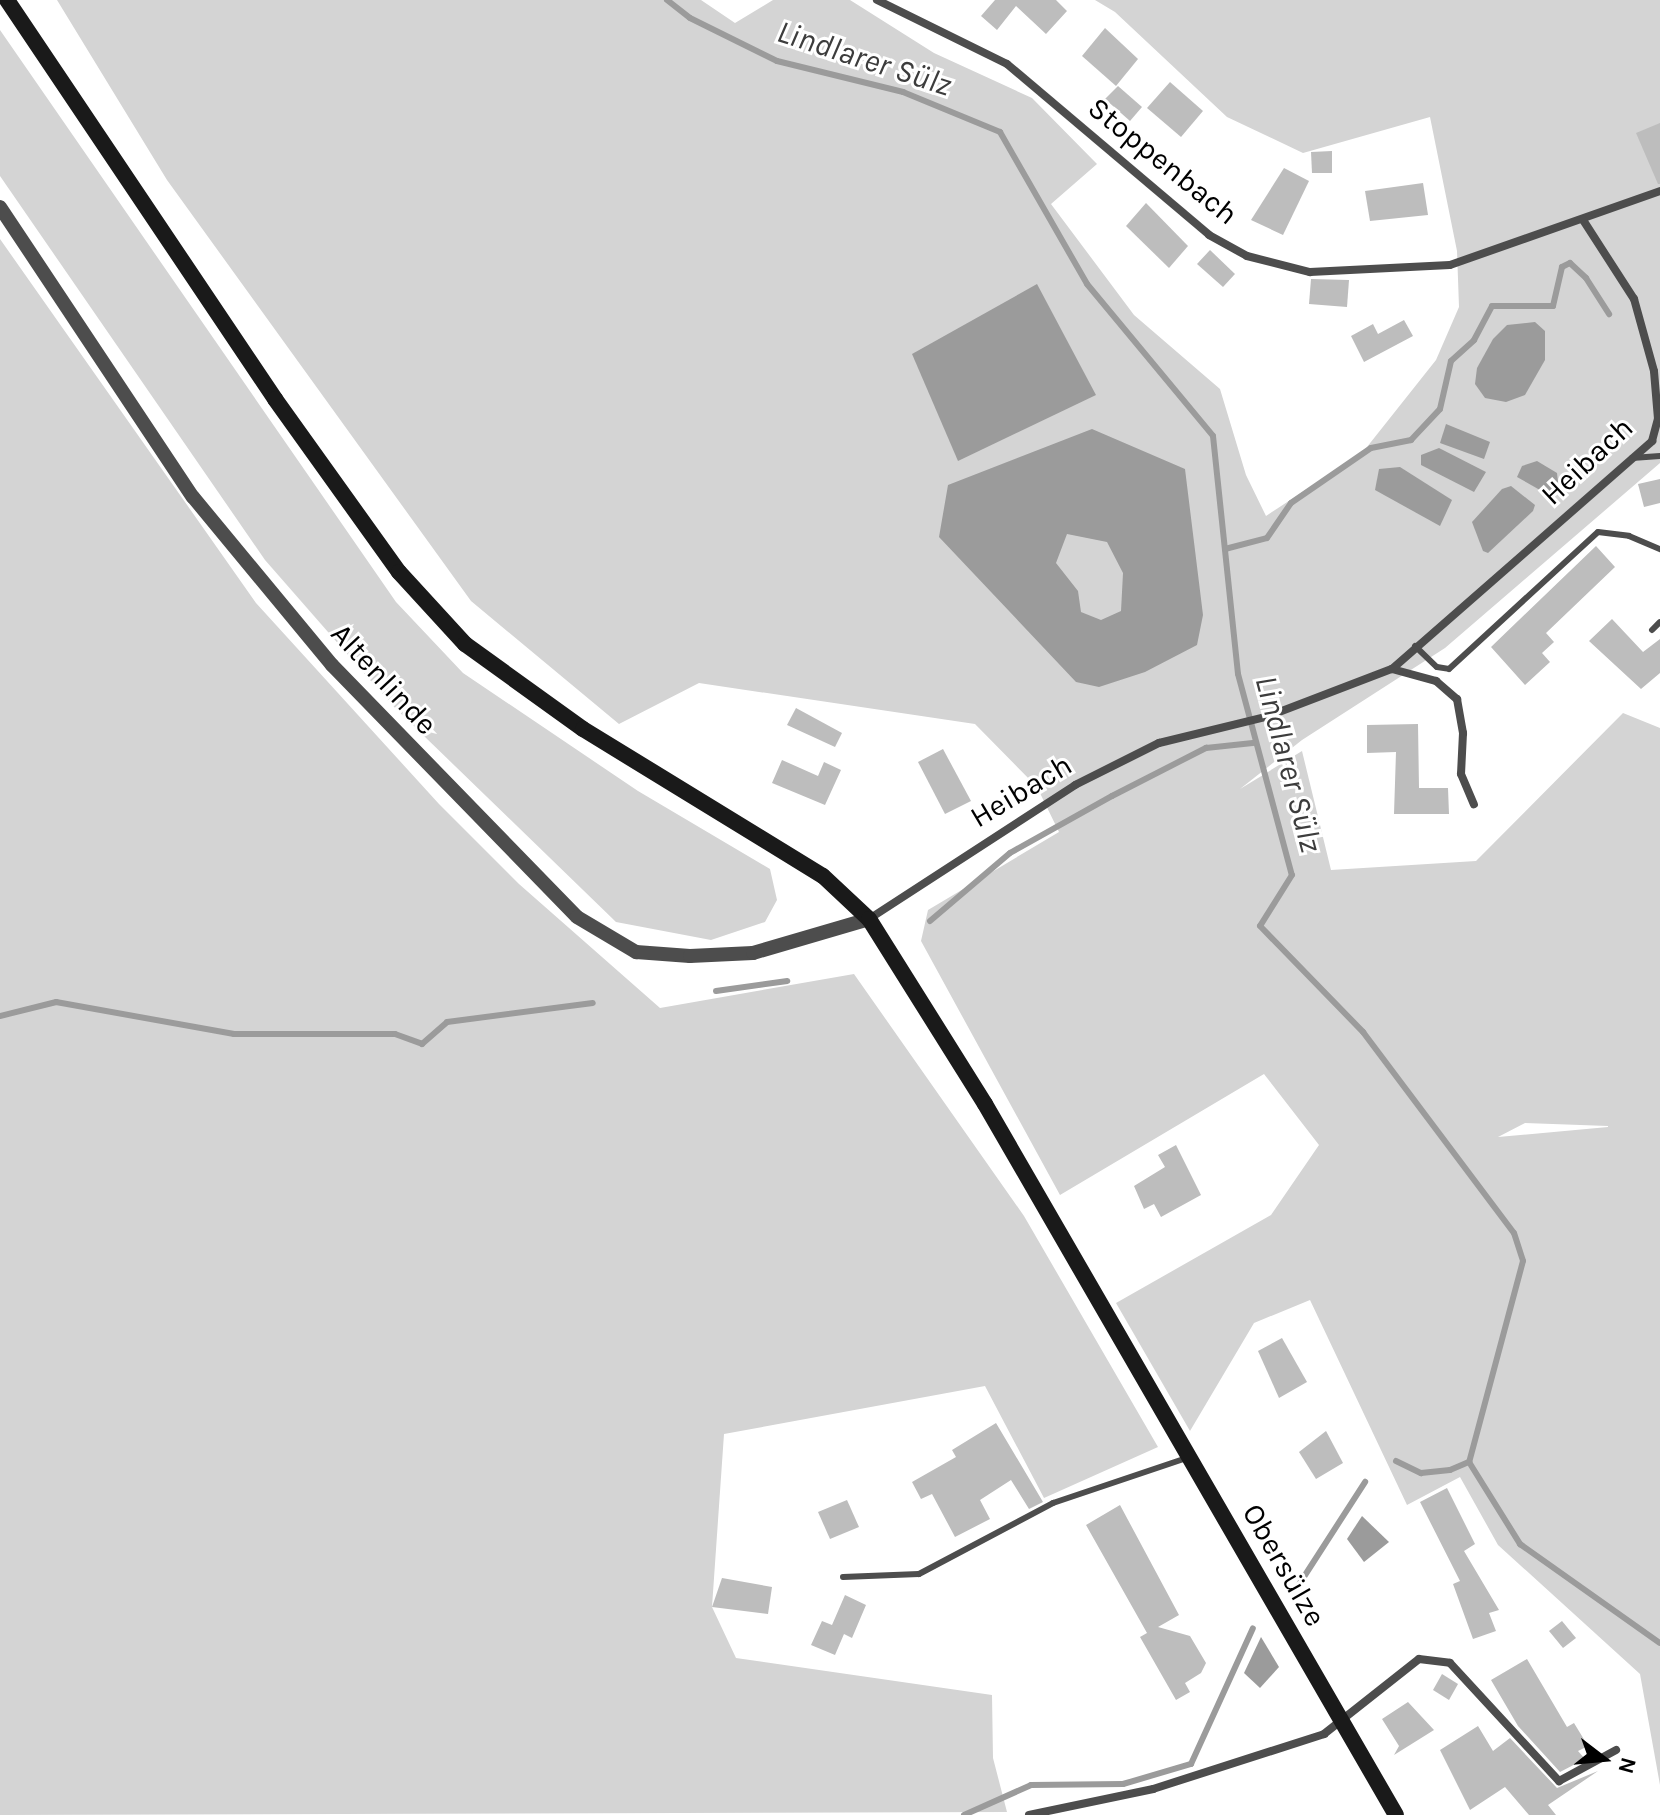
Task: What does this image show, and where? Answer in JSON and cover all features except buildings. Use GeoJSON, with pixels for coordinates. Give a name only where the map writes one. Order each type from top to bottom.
{"type":"FeatureCollection","features":[{"type":"Feature","properties":{"kind":"main road","name":"Obersülze"},"geometry":{"type":"LineString","coordinates":[[7,0],[284,411],[399,572],[465,644],[583,729],[823,876],[869,919],[985,1104],[1396,1815]]}},
{"type":"Feature","properties":{"kind":"street","name":"Stoppenbach"},"geometry":{"type":"LineString","coordinates":[[877,0],[1007,64],[1209,235],[1247,256],[1310,272],[1450,265],[1583,220]]}},
{"type":"Feature","properties":{"kind":"street"},"geometry":{"type":"LineString","coordinates":[[1583,220],[1660,191]]}},
{"type":"Feature","properties":{"kind":"street","name":"Altenlinde"},"geometry":{"type":"LineString","coordinates":[[0,207],[193,497],[332,665],[577,917],[636,952],[690,956],[753,953],[869,919]]}},
{"type":"Feature","properties":{"kind":"street","name":"Heibach"},"geometry":{"type":"LineString","coordinates":[[869,919],[1075,785],[1159,743],[1266,717],[1392,669],[1652,441],[1658,419],[1654,371],[1634,299],[1583,220]]}},
{"type":"Feature","properties":{"kind":"street"},"geometry":{"type":"LineString","coordinates":[[1392,669],[1436,681],[1457,699],[1463,733],[1461,774],[1474,804]]}},
{"type":"Feature","properties":{"kind":"street"},"geometry":{"type":"LineString","coordinates":[[1029,1815],[1153,1789],[1324,1734],[1419,1659],[1435,1658],[1450,1663],[1559,1781],[1616,1750]]}},
{"type":"Feature","properties":{"kind":"lane"},"geometry":{"type":"LineString","coordinates":[[1632,458],[1660,456]]}},
{"type":"Feature","properties":{"kind":"lane"},"geometry":{"type":"LineString","coordinates":[[1415,646],[1437,667],[1449,669],[1598,532],[1629,536],[1660,549]]}},
{"type":"Feature","properties":{"kind":"lane"},"geometry":{"type":"LineString","coordinates":[[1652,630],[1660,622]]}},
{"type":"Feature","properties":{"kind":"lane"},"geometry":{"type":"LineString","coordinates":[[843,1577],[919,1574],[1053,1503],[1190,1457]]}},
{"type":"Feature","properties":{"kind":"shaded area"},"geometry":{"type":"Polygon","coordinates":[[[57,0],[701,0],[735,23],[773,0],[850,0],[934,53],[1032,98],[1097,164],[1051,204],[1134,315],[1220,389],[1246,475],[1266,516],[1363,452],[1436,360],[1459,307],[1457,251],[1430,117],[1303,153],[1227,117],[1115,12],[1095,0],[1660,0],[1660,463],[1445,648],[1302,740],[1240,789],[1302,751],[1331,870],[1476,861],[1623,713],[1660,728],[1660,1785],[1640,1674],[1498,1545],[1460,1477],[1407,1505],[1310,1300],[1254,1323],[1190,1431],[1116,1303],[1271,1215],[1319,1145],[1264,1074],[1060,1195],[921,941],[928,910],[1059,832],[1037,787],[975,724],[699,683],[619,724],[471,601],[167,180],[57,0]],[[1525,1123],[1498,1137],[1608,1127],[1525,1123]]]}},
{"type":"Feature","properties":{"kind":"shaded area"},"geometry":{"type":"Polygon","coordinates":[[[0,30],[396,602],[463,673],[638,791],[770,869],[777,900],[765,922],[711,940],[616,922],[391,704],[265,560],[0,176],[0,30]]]}},
{"type":"Feature","properties":{"kind":"shaded area"},"geometry":{"type":"Polygon","coordinates":[[[0,239],[256,603],[439,804],[519,884],[660,1008],[854,974],[1024,1216],[1158,1447],[1044,1498],[985,1386],[724,1434],[712,1607],[736,1658],[992,1695],[993,1758],[1007,1812],[0,1815],[0,239]]]}},
{"type":"Feature","properties":{"kind":"shaded area"},"geometry":{"type":"Polygon","coordinates":[[[1037,284],[1096,395],[958,461],[912,354],[1037,284]]]}},
{"type":"Feature","properties":{"kind":"shaded area"},"geometry":{"type":"Polygon","coordinates":[[[1535,322],[1545,331],[1545,360],[1525,395],[1506,402],[1485,398],[1475,384],[1477,368],[1493,339],[1507,325],[1535,322]]]}},
{"type":"Feature","properties":{"kind":"shaded area"},"geometry":{"type":"Polygon","coordinates":[[[1446,424],[1490,442],[1484,459],[1440,443],[1446,424]]]}},
{"type":"Feature","properties":{"kind":"shaded area"},"geometry":{"type":"Polygon","coordinates":[[[1092,429],[1185,469],[1203,615],[1197,645],[1145,672],[1099,687],[1076,682],[939,537],[948,485],[1092,429]],[[1067,534],[1056,563],[1078,591],[1081,612],[1101,620],[1121,611],[1123,573],[1107,542],[1067,534]]]}},
{"type":"Feature","properties":{"kind":"shaded area"},"geometry":{"type":"Polygon","coordinates":[[[1439,448],[1486,472],[1474,492],[1421,465],[1421,455],[1439,448]]]}},
{"type":"Feature","properties":{"kind":"shaded area"},"geometry":{"type":"Polygon","coordinates":[[[1537,461],[1557,473],[1558,482],[1547,494],[1517,477],[1522,466],[1537,461]]]}},
{"type":"Feature","properties":{"kind":"shaded area"},"geometry":{"type":"Polygon","coordinates":[[[1400,467],[1452,500],[1440,526],[1375,490],[1379,469],[1400,467]]]}},
{"type":"Feature","properties":{"kind":"shaded area"},"geometry":{"type":"Polygon","coordinates":[[[1511,486],[1535,505],[1533,511],[1488,553],[1483,551],[1472,522],[1502,489],[1511,486]]]}},
{"type":"Feature","properties":{"kind":"shaded area"},"geometry":{"type":"Polygon","coordinates":[[[1362,1516],[1389,1542],[1364,1562],[1347,1539],[1362,1516]]]}},
{"type":"Feature","properties":{"kind":"shaded area"},"geometry":{"type":"Polygon","coordinates":[[[1261,1637],[1279,1667],[1260,1688],[1244,1673],[1261,1637]]]}},
{"type":"Feature","properties":{"kind":"waterway","name":"Lindlarer Sülz"},"geometry":{"type":"LineString","coordinates":[[667,0],[690,18],[777,61],[903,92],[1000,132],[1087,284],[1213,436],[1238,674],[1292,875],[1260,926],[1363,1032],[1514,1233],[1523,1261],[1469,1462],[1520,1544],[1660,1643]]}},
{"type":"Feature","properties":{"kind":"waterway","name":"Heibach"},"geometry":{"type":"LineString","coordinates":[[1225,549],[1267,538],[1291,503],[1371,448],[1411,440],[1440,409],[1451,361],[1474,340],[1492,306],[1553,306],[1562,267],[1570,263],[1586,278],[1609,314]]}},
{"type":"Feature","properties":{"kind":"waterway"},"geometry":{"type":"LineString","coordinates":[[930,921],[1010,853],[1112,796],[1206,748],[1253,743]]}},
{"type":"Feature","properties":{"kind":"waterway"},"geometry":{"type":"LineString","coordinates":[[716,991],[787,981]]}},
{"type":"Feature","properties":{"kind":"waterway"},"geometry":{"type":"LineString","coordinates":[[0,1016],[56,1002],[234,1034],[395,1034],[422,1044],[447,1022],[593,1003]]}},
{"type":"Feature","properties":{"kind":"waterway"},"geometry":{"type":"LineString","coordinates":[[1396,1461],[1421,1473],[1450,1470],[1469,1462]]}},
{"type":"Feature","properties":{"kind":"waterway"},"geometry":{"type":"LineString","coordinates":[[1298,1586],[1365,1482]]}},
{"type":"Feature","properties":{"kind":"waterway"},"geometry":{"type":"LineString","coordinates":[[964,1815],[1031,1785],[1123,1784],[1191,1764],[1253,1628]]}}]}
